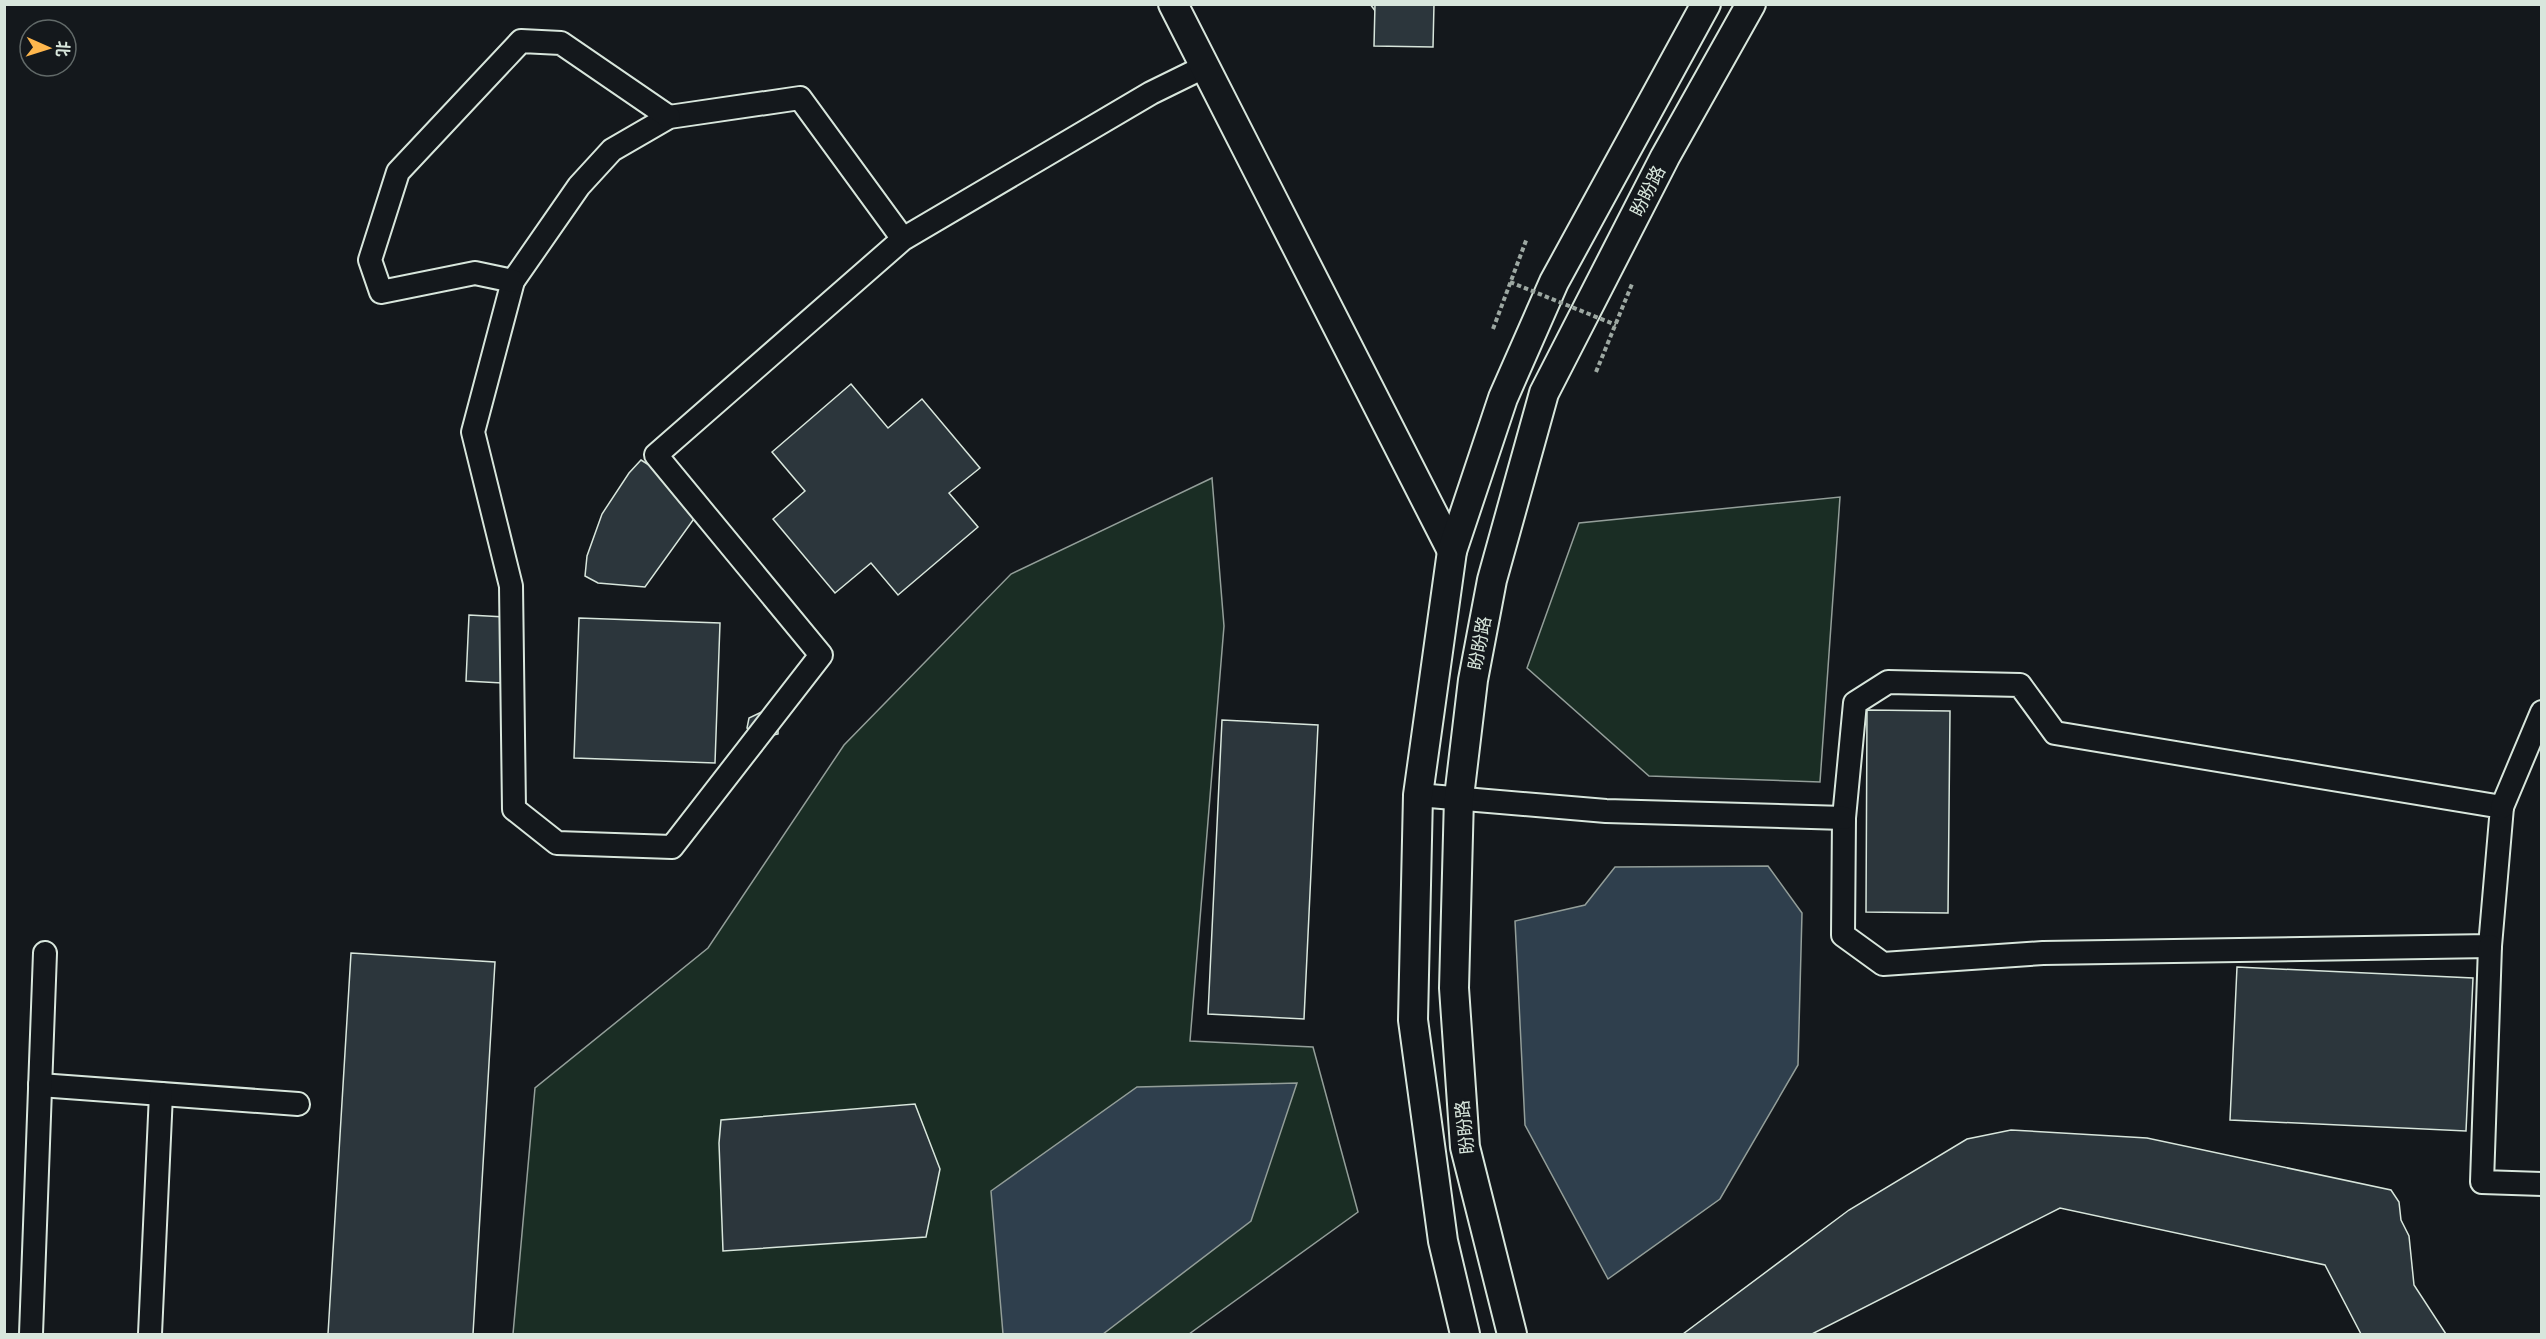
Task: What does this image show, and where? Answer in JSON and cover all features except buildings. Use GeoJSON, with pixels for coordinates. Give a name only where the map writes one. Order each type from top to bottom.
{"type":"FeatureCollection","features":[{"type":"Feature","properties":{"kind":"main road"},"geometry":{"type":"LineString","coordinates":[[1173,4],[1452,551]]}},
{"type":"Feature","properties":{"kind":"main road","name":"盼盼路"},"geometry":{"type":"LineString","coordinates":[[1465,1335],[1443,1241],[1413,1020],[1418,795],[1452,551],[1503,398],[1554,282],[1706,4]]}},
{"type":"Feature","properties":{"kind":"main road","name":"盼盼路"},"geometry":{"type":"LineString","coordinates":[[1512,1335],[1465,1147],[1454,988],[1459,797],[1473,680],[1491,580],[1544,393],[1665,157],[1751,4]]}},
{"type":"Feature","properties":{"kind":"lane"},"geometry":{"type":"LineString","coordinates":[[513,281],[475,273],[381,292],[370,260],[398,172],[521,41],[561,43],[669,117]]}},
{"type":"Feature","properties":{"kind":"lane"},"geometry":{"type":"LineString","coordinates":[[903,239],[800,98],[669,117],[612,150],[579,186],[513,281],[472,432],[511,586],[514,809],[556,843],[672,847],[821,655],[656,455],[903,239],[1151,93],[1206,66]]}},
{"type":"Feature","properties":{"kind":"lane"},"geometry":{"type":"LineString","coordinates":[[2490,946],[2043,953],[1883,964],[1843,936],[1844,818],[1855,703],[1888,682],[2020,685],[2055,733],[2502,807]]}},
{"type":"Feature","properties":{"kind":"lane"},"geometry":{"type":"LineString","coordinates":[[2541,712],[2502,807],[2490,946],[2482,1182],[2541,1184]]}},
{"type":"Feature","properties":{"kind":"lane"},"geometry":{"type":"LineString","coordinates":[[1418,795],[1606,811],[1844,818]]}},
{"type":"Feature","properties":{"kind":"lane"},"geometry":{"type":"LineString","coordinates":[[31,1335],[45,953]]}},
{"type":"Feature","properties":{"kind":"lane"},"geometry":{"type":"LineString","coordinates":[[40,1085],[298,1104]]}},
{"type":"Feature","properties":{"kind":"lane"},"geometry":{"type":"LineString","coordinates":[[150,1335],[161,1094]]}},
{"type":"Feature","properties":{"kind":"path"},"geometry":{"type":"LineString","coordinates":[[1493,329],[1527,238]]}},
{"type":"Feature","properties":{"kind":"path"},"geometry":{"type":"LineString","coordinates":[[1510,282],[1616,325]]}},
{"type":"Feature","properties":{"kind":"path"},"geometry":{"type":"LineString","coordinates":[[1596,372],[1632,284]]}},
{"type":"Feature","properties":{"kind":"green space"},"geometry":{"type":"Polygon","coordinates":[[[1212,478],[1224,626],[1190,1041],[1313,1047],[1358,1212],[1189,1334],[513,1334],[535,1088],[708,948],[844,745],[1011,574],[1212,478]]]}},
{"type":"Feature","properties":{"kind":"green space"},"geometry":{"type":"Polygon","coordinates":[[[1840,497],[1820,782],[1649,776],[1527,668],[1579,523],[1840,497]]]}},
{"type":"Feature","properties":{"kind":"water"},"geometry":{"type":"Polygon","coordinates":[[[1768,866],[1802,913],[1798,1065],[1720,1199],[1608,1279],[1525,1125],[1515,921],[1585,905],[1615,867],[1768,866]]]}},
{"type":"Feature","properties":{"kind":"water"},"geometry":{"type":"Polygon","coordinates":[[[1297,1083],[1251,1221],[1103,1334],[1003,1334],[991,1191],[1137,1087],[1297,1083]]]}}]}
